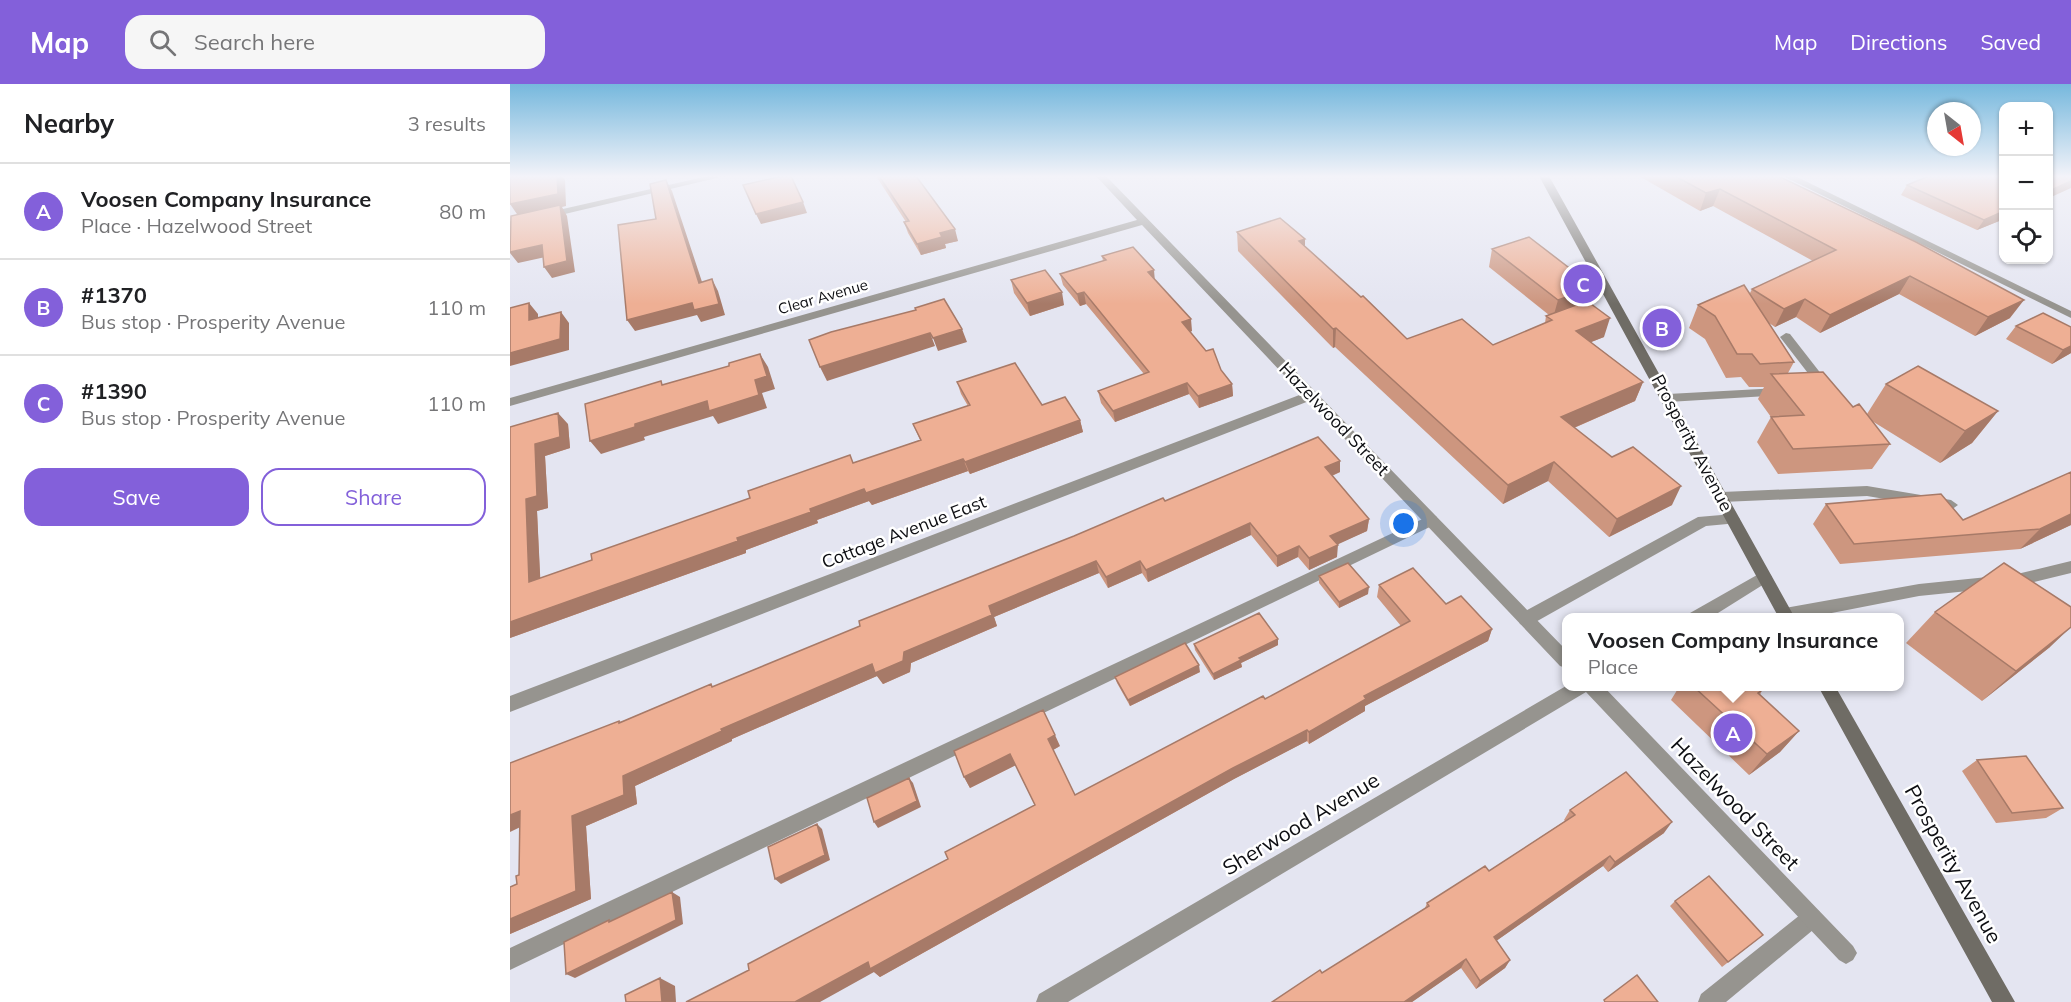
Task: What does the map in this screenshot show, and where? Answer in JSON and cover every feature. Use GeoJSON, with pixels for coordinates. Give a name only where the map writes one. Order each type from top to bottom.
{"type":"FeatureCollection","features":[{"type":"Feature","properties":{"kind":"street"},"geometry":{"type":"LineString","coordinates":[[510,224],[533,219]]}},
{"type":"Feature","properties":{"kind":"street","name":"Prosperity Avenue"},"geometry":{"type":"LineString","coordinates":[[1568,219],[1784,613]]}},
{"type":"Feature","properties":{"kind":"street"},"geometry":{"type":"LineString","coordinates":[[1875,219],[2071,315]]}},
{"type":"Feature","properties":{"kind":"street","name":"Hazelwood Street"},"geometry":{"type":"LineString","coordinates":[[1144,221],[1562,657]]}},
{"type":"Feature","properties":{"kind":"street","name":"Clear Avenue"},"geometry":{"type":"LineString","coordinates":[[510,402],[1144,221]]}},
{"type":"Feature","properties":{"kind":"street"},"geometry":{"type":"LineString","coordinates":[[1786,337],[1827,390],[1815,390]]}},
{"type":"Feature","properties":{"kind":"street"},"geometry":{"type":"LineString","coordinates":[[1668,398],[1792,392]]}},
{"type":"Feature","properties":{"kind":"street","name":"Cottage Avenue East"},"geometry":{"type":"LineString","coordinates":[[510,704],[1311,395]]}},
{"type":"Feature","properties":{"kind":"street"},"geometry":{"type":"LineString","coordinates":[[1722,497],[1867,491],[1951,505]]}},
{"type":"Feature","properties":{"kind":"street"},"geometry":{"type":"LineString","coordinates":[[1526,619],[1703,521],[1733,519]]}},
{"type":"Feature","properties":{"kind":"street"},"geometry":{"type":"LineString","coordinates":[[510,959],[1431,520]]}},
{"type":"Feature","properties":{"kind":"street"},"geometry":{"type":"LineString","coordinates":[[1801,613],[1919,590],[2017,580],[2071,567]]}},
{"type":"Feature","properties":{"kind":"street"},"geometry":{"type":"LineString","coordinates":[[1704,613],[1764,577]]}},
{"type":"Feature","properties":{"kind":"street","name":"Sherwood Avenue"},"geometry":{"type":"LineString","coordinates":[[1047,1002],[1574,691]]}},
{"type":"Feature","properties":{"kind":"street","name":"Hazelwood Street"},"geometry":{"type":"LineString","coordinates":[[1595,691],[1846,953]]}},
{"type":"Feature","properties":{"kind":"street","name":"Prosperity Avenue"},"geometry":{"type":"LineString","coordinates":[[1828,691],[2004,1002]]}},
{"type":"Feature","properties":{"kind":"street"},"geometry":{"type":"LineString","coordinates":[[1709,1002],[1812,918]]}},
{"type":"Feature","properties":{"kind":"building"},"geometry":{"type":"Polygon","coordinates":[[[511,219],[562,219],[567,261],[544,267],[542,245],[510,252],[511,219]]]}},
{"type":"Feature","properties":{"kind":"building"},"geometry":{"type":"Polygon","coordinates":[[[656,219],[678,219],[699,283],[712,279],[719,304],[694,310],[692,303],[627,320],[618,225],[656,219]]]}},
{"type":"Feature","properties":{"kind":"building"},"geometry":{"type":"Polygon","coordinates":[[[908,219],[948,219],[955,229],[940,233],[942,237],[917,244],[904,222],[909,221],[908,219]]]}},
{"type":"Feature","properties":{"kind":"building"},"geometry":{"type":"Polygon","coordinates":[[[1281,219],[1305,239],[1299,241],[1361,297],[1363,296],[1407,339],[1462,319],[1493,345],[1552,320],[1546,316],[1587,301],[1610,318],[1576,331],[1643,382],[1561,417],[1612,457],[1633,447],[1681,486],[1617,519],[1554,462],[1508,485],[1336,328],[1333,329],[1237,232],[1281,219]]]}},
{"type":"Feature","properties":{"kind":"building"},"geometry":{"type":"Polygon","coordinates":[[[1777,219],[1868,219],[2024,300],[1988,317],[1910,276],[1830,315],[1805,299],[1784,309],[1752,289],[1836,250],[1777,219]]]}},
{"type":"Feature","properties":{"kind":"building"},"geometry":{"type":"Polygon","coordinates":[[[1529,237],[1594,287],[1558,300],[1492,249],[1529,237]]]}},
{"type":"Feature","properties":{"kind":"building"},"geometry":{"type":"Polygon","coordinates":[[[1133,247],[1154,270],[1148,272],[1191,319],[1182,322],[1206,351],[1213,349],[1221,370],[1232,384],[1198,396],[1187,383],[1113,411],[1098,391],[1149,372],[1084,292],[1077,294],[1060,274],[1106,260],[1102,256],[1133,247]]]}},
{"type":"Feature","properties":{"kind":"building"},"geometry":{"type":"Polygon","coordinates":[[[1045,270],[1062,292],[1027,303],[1011,280],[1045,270]]]}},
{"type":"Feature","properties":{"kind":"building"},"geometry":{"type":"Polygon","coordinates":[[[1744,285],[1794,362],[1760,364],[1752,354],[1737,354],[1715,316],[1698,305],[1744,285]]]}},
{"type":"Feature","properties":{"kind":"building"},"geometry":{"type":"Polygon","coordinates":[[[944,299],[962,329],[933,338],[930,333],[820,367],[809,340],[916,310],[915,308],[944,299]]]}},
{"type":"Feature","properties":{"kind":"building"},"geometry":{"type":"Polygon","coordinates":[[[529,303],[529,320],[561,312],[560,339],[510,353],[510,308],[529,303]]]}},
{"type":"Feature","properties":{"kind":"building"},"geometry":{"type":"Polygon","coordinates":[[[2043,313],[2071,327],[2071,346],[2063,350],[2016,326],[2043,313]]]}},
{"type":"Feature","properties":{"kind":"building"},"geometry":{"type":"Polygon","coordinates":[[[760,354],[767,376],[755,380],[759,395],[709,411],[707,401],[590,441],[585,404],[661,381],[662,385],[729,366],[729,363],[760,354]]]}},
{"type":"Feature","properties":{"kind":"building"},"geometry":{"type":"Polygon","coordinates":[[[1015,363],[1042,405],[1065,397],[1080,420],[965,462],[963,459],[866,493],[864,489],[810,509],[811,512],[737,538],[738,541],[510,622],[510,427],[558,413],[560,437],[535,444],[537,496],[526,499],[529,582],[592,560],[591,554],[750,498],[748,491],[850,455],[853,463],[921,440],[913,424],[970,405],[957,382],[1015,363]]]}},
{"type":"Feature","properties":{"kind":"building"},"geometry":{"type":"Polygon","coordinates":[[[1918,366],[1998,411],[1965,431],[1886,384],[1918,366]]]}},
{"type":"Feature","properties":{"kind":"building"},"geometry":{"type":"Polygon","coordinates":[[[1823,372],[1853,407],[1859,404],[1890,444],[1793,449],[1771,417],[1804,415],[1771,374],[1823,372]]]}},
{"type":"Feature","properties":{"kind":"building"},"geometry":{"type":"Polygon","coordinates":[[[1318,437],[1340,461],[1325,467],[1369,519],[1330,536],[1338,545],[1309,558],[1299,546],[1277,556],[1250,523],[1146,570],[1140,561],[1106,577],[1096,561],[989,606],[992,615],[904,652],[903,661],[875,673],[872,664],[721,729],[722,731],[623,776],[624,795],[572,816],[576,891],[510,919],[510,887],[517,884],[516,876],[519,875],[520,811],[510,815],[510,763],[619,721],[619,723],[711,684],[712,687],[860,626],[859,621],[1074,536],[1163,498],[1165,501],[1318,437]]]}},
{"type":"Feature","properties":{"kind":"building"},"geometry":{"type":"Polygon","coordinates":[[[2071,472],[2071,514],[2040,529],[1854,544],[1826,504],[1941,494],[1963,520],[2071,472]]]}},
{"type":"Feature","properties":{"kind":"building"},"geometry":{"type":"Polygon","coordinates":[[[1348,563],[1369,587],[1339,602],[1319,576],[1348,563]]]}},
{"type":"Feature","properties":{"kind":"building"},"geometry":{"type":"Polygon","coordinates":[[[2004,563],[2071,607],[2071,627],[2016,671],[1935,612],[2004,563]]]}},
{"type":"Feature","properties":{"kind":"building"},"geometry":{"type":"Polygon","coordinates":[[[1413,568],[1446,604],[1461,596],[1492,629],[1364,696],[1366,699],[1309,732],[1307,730],[1233,768],[870,969],[868,962],[795,1002],[686,1002],[749,970],[748,964],[948,859],[945,852],[1035,805],[1010,754],[964,777],[954,751],[1043,710],[1055,735],[1048,739],[1075,795],[1263,696],[1265,699],[1410,621],[1379,585],[1413,568]]]}},
{"type":"Feature","properties":{"kind":"building"},"geometry":{"type":"Polygon","coordinates":[[[1259,613],[1278,639],[1213,674],[1194,644],[1259,613]]]}},
{"type":"Feature","properties":{"kind":"building"},"geometry":{"type":"Polygon","coordinates":[[[1185,643],[1199,665],[1128,700],[1115,677],[1185,643]]]}},
{"type":"Feature","properties":{"kind":"building"},"geometry":{"type":"Polygon","coordinates":[[[1698,691],[1761,691],[1758,693],[1799,731],[1767,754],[1698,691]]]}},
{"type":"Feature","properties":{"kind":"building"},"geometry":{"type":"Polygon","coordinates":[[[2026,756],[2063,808],[2012,813],[1977,760],[2026,756]]]}},
{"type":"Feature","properties":{"kind":"building"},"geometry":{"type":"Polygon","coordinates":[[[1626,772],[1672,822],[1615,862],[1610,856],[1494,937],[1510,960],[1480,981],[1466,959],[1404,1002],[1272,1002],[1320,970],[1322,973],[1429,906],[1427,903],[1485,866],[1489,871],[1575,815],[1570,810],[1626,772]]]}},
{"type":"Feature","properties":{"kind":"building"},"geometry":{"type":"Polygon","coordinates":[[[909,778],[917,801],[874,822],[867,798],[909,778]]]}},
{"type":"Feature","properties":{"kind":"building"},"geometry":{"type":"Polygon","coordinates":[[[817,824],[825,855],[775,879],[768,847],[817,824]]]}},
{"type":"Feature","properties":{"kind":"building"},"geometry":{"type":"Polygon","coordinates":[[[1709,876],[1763,935],[1728,962],[1675,901],[1709,876]]]}},
{"type":"Feature","properties":{"kind":"building"},"geometry":{"type":"Polygon","coordinates":[[[672,892],[676,920],[566,974],[564,942],[672,892]]]}},
{"type":"Feature","properties":{"kind":"building"},"geometry":{"type":"Polygon","coordinates":[[[1637,975],[1658,1002],[1605,1002],[1604,1000],[1637,975]]]}},
{"type":"Feature","properties":{"kind":"building"},"geometry":{"type":"Polygon","coordinates":[[[660,978],[662,1002],[626,1002],[625,995],[660,978]]]}},
{"type":"Feature","properties":{"kind":"place","name":"#1390"},"geometry":{"type":"Point","coordinates":[1583,284]}},
{"type":"Feature","properties":{"kind":"place","name":"#1370"},"geometry":{"type":"Point","coordinates":[1662,328]}},
{"type":"Feature","properties":{"kind":"place","name":"Voosen Company Insurance"},"geometry":{"type":"Point","coordinates":[1733,733]}}]}
